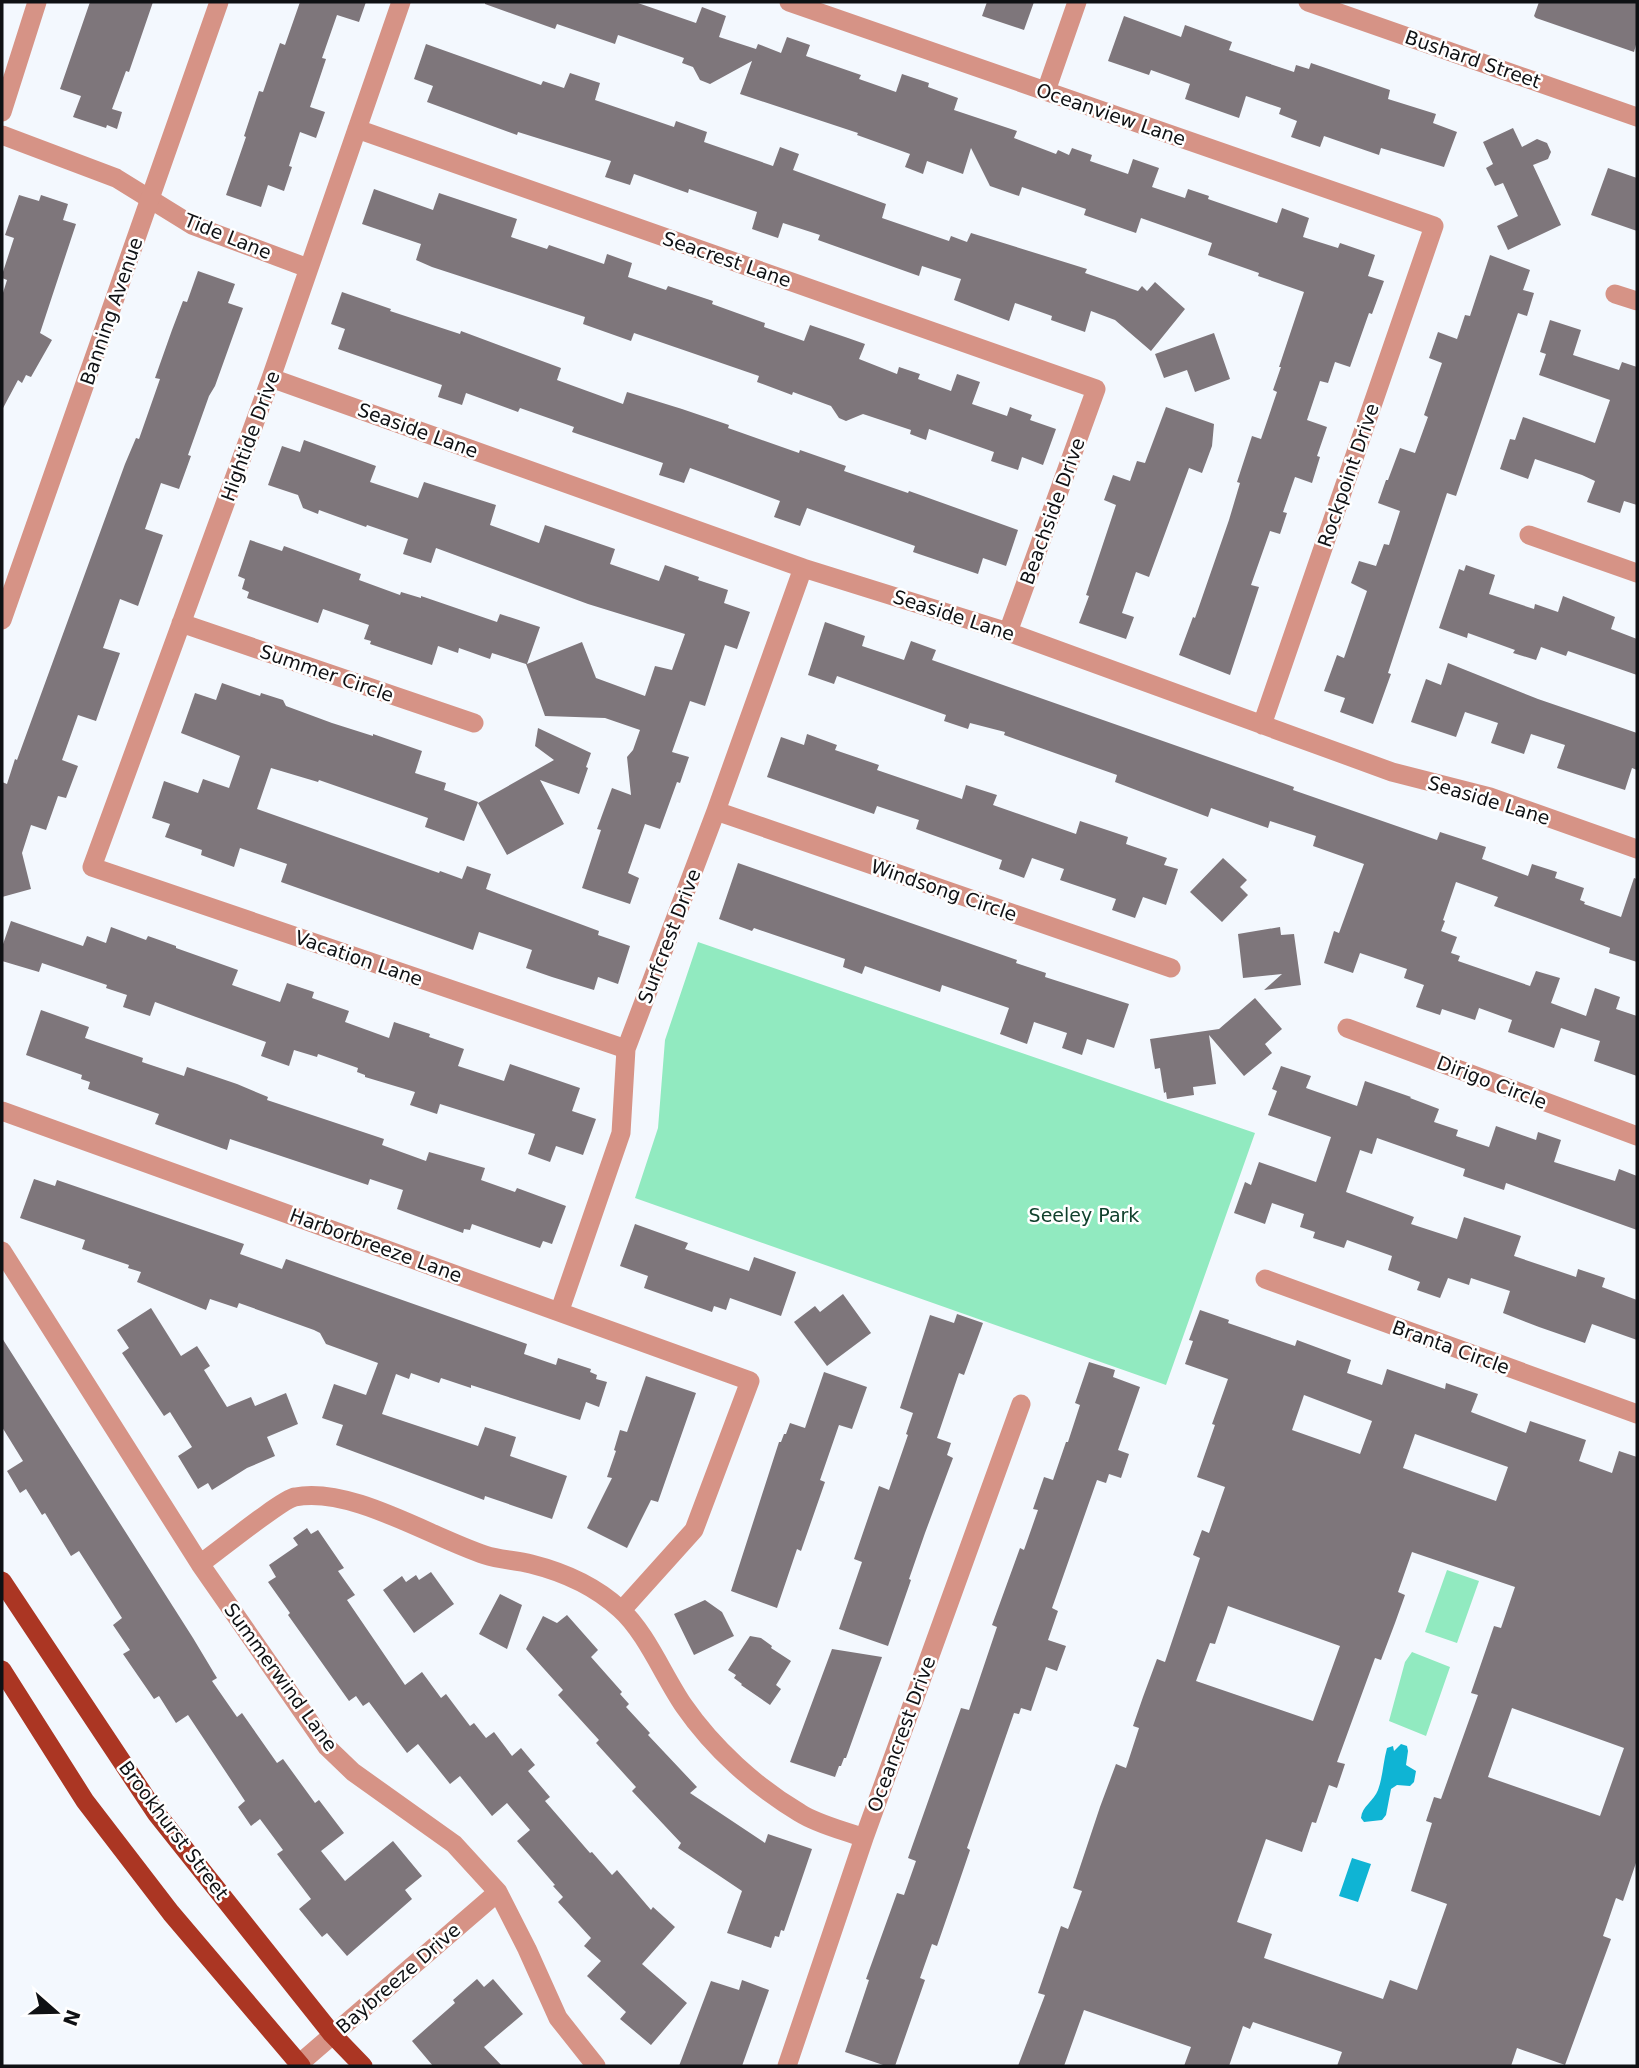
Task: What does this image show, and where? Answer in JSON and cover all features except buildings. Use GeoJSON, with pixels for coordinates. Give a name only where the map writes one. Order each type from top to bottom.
{"type":"FeatureCollection","features":[{"type":"Feature","properties":{"kind":"main road","name":"Brookhurst Street"},"geometry":{"type":"LineString","coordinates":[[2,1581],[156,1813],[332,2034],[363,2066]]}},
{"type":"Feature","properties":{"kind":"main road"},"geometry":{"type":"LineString","coordinates":[[2,1670],[85,1801],[171,1913],[300,2065]]}},
{"type":"Feature","properties":{"kind":"street"},"geometry":{"type":"LineString","coordinates":[[2,112],[37,2]]}},
{"type":"Feature","properties":{"kind":"street","name":"Banning Avenue"},"geometry":{"type":"LineString","coordinates":[[2,620],[219,2]]}},
{"type":"Feature","properties":{"kind":"street","name":"Hightide Drive"},"geometry":{"type":"LineString","coordinates":[[92,867],[271,378],[401,2]]}},
{"type":"Feature","properties":{"kind":"street","name":"Oceanview Lane"},"geometry":{"type":"LineString","coordinates":[[789,2],[1434,226]]}},
{"type":"Feature","properties":{"kind":"street"},"geometry":{"type":"LineString","coordinates":[[1046,91],[1077,2]]}},
{"type":"Feature","properties":{"kind":"street","name":"Bushard Street"},"geometry":{"type":"LineString","coordinates":[[1308,2],[1637,117]]}},
{"type":"Feature","properties":{"kind":"street","name":"Seacrest Lane"},"geometry":{"type":"LineString","coordinates":[[357,130],[1096,389]]}},
{"type":"Feature","properties":{"kind":"street","name":"Tide Lane"},"geometry":{"type":"LineString","coordinates":[[2,135],[116,178],[192,225],[308,268]]}},
{"type":"Feature","properties":{"kind":"street","name":"Rockpoint Drive"},"geometry":{"type":"LineString","coordinates":[[1262,725],[1434,226]]}},
{"type":"Feature","properties":{"kind":"street"},"geometry":{"type":"LineString","coordinates":[[1615,293],[1637,301]]}},
{"type":"Feature","properties":{"kind":"street","name":"Seaside Lane"},"geometry":{"type":"LineString","coordinates":[[271,378],[803,568],[1008,632],[1392,772],[1490,797],[1637,849]]}},
{"type":"Feature","properties":{"kind":"street","name":"Beachside Drive"},"geometry":{"type":"LineString","coordinates":[[1008,632],[1096,389]]}},
{"type":"Feature","properties":{"kind":"street"},"geometry":{"type":"LineString","coordinates":[[1529,535],[1637,573]]}},
{"type":"Feature","properties":{"kind":"street","name":"Surfcrest Drive"},"geometry":{"type":"LineString","coordinates":[[560,1311],[621,1133],[626,1049],[716,811],[803,568]]}},
{"type":"Feature","properties":{"kind":"street","name":"Summer Circle"},"geometry":{"type":"LineString","coordinates":[[181,622],[474,723]]}},
{"type":"Feature","properties":{"kind":"street","name":"Windsong Circle"},"geometry":{"type":"LineString","coordinates":[[716,811],[1171,968]]}},
{"type":"Feature","properties":{"kind":"street","name":"Vacation Lane"},"geometry":{"type":"LineString","coordinates":[[92,867],[626,1049]]}},
{"type":"Feature","properties":{"kind":"street","name":"Dirigo Circle"},"geometry":{"type":"LineString","coordinates":[[1347,1028],[1637,1136]]}},
{"type":"Feature","properties":{"kind":"street","name":"Harborbreeze Lane"},"geometry":{"type":"LineString","coordinates":[[2,1111],[750,1381],[694,1530],[622,1610]]}},
{"type":"Feature","properties":{"kind":"street","name":"Summerwind Lane"},"geometry":{"type":"LineString","coordinates":[[2,1251],[200,1564],[327,1747],[353,1772],[454,1844],[498,1892],[558,2018],[596,2066]]}},
{"type":"Feature","properties":{"kind":"street","name":"Branta Circle"},"geometry":{"type":"LineString","coordinates":[[1265,1279],[1637,1414]]}},
{"type":"Feature","properties":{"kind":"street","name":"Oceancrest Drive"},"geometry":{"type":"LineString","coordinates":[[787,2066],[864,1838],[1021,1404]]}},
{"type":"Feature","properties":{"kind":"street"},"geometry":{"type":"LineString","coordinates":[[200,1564],[292,1497],[323,1495],[348,1500],[486,1556],[531,1564],[569,1576],[599,1592],[622,1610],[646,1643],[685,1707],[721,1750],[747,1775],[802,1815],[864,1838]]}},
{"type":"Feature","properties":{"kind":"street","name":"Baybreeze Drive"},"geometry":{"type":"LineString","coordinates":[[300,2065],[332,2034],[498,1892]]}},
{"type":"Feature","properties":{"kind":"green space","name":"Seeley Park"},"geometry":{"type":"Polygon","coordinates":[[[698,942],[1255,1133],[1166,1385],[635,1198],[658,1128],[665,1040],[698,942]]]}},
{"type":"Feature","properties":{"kind":"green space"},"geometry":{"type":"Polygon","coordinates":[[[1447,1570],[1479,1581],[1457,1643],[1425,1632],[1447,1570]]]}},
{"type":"Feature","properties":{"kind":"green space"},"geometry":{"type":"Polygon","coordinates":[[[1412,1652],[1450,1667],[1426,1736],[1389,1721],[1405,1662],[1412,1652]]]}},
{"type":"Feature","properties":{"kind":"water"},"geometry":{"type":"Polygon","coordinates":[[[1401,1744],[1407,1746],[1406,1765],[1416,1771],[1414,1782],[1410,1786],[1397,1785],[1391,1789],[1386,1815],[1382,1820],[1364,1822],[1362,1814],[1378,1790],[1387,1748],[1393,1746],[1394,1751],[1401,1744]]]}},
{"type":"Feature","properties":{"kind":"water"},"geometry":{"type":"Polygon","coordinates":[[[1352,1858],[1371,1864],[1358,1902],[1339,1896],[1352,1858]]]}}]}
